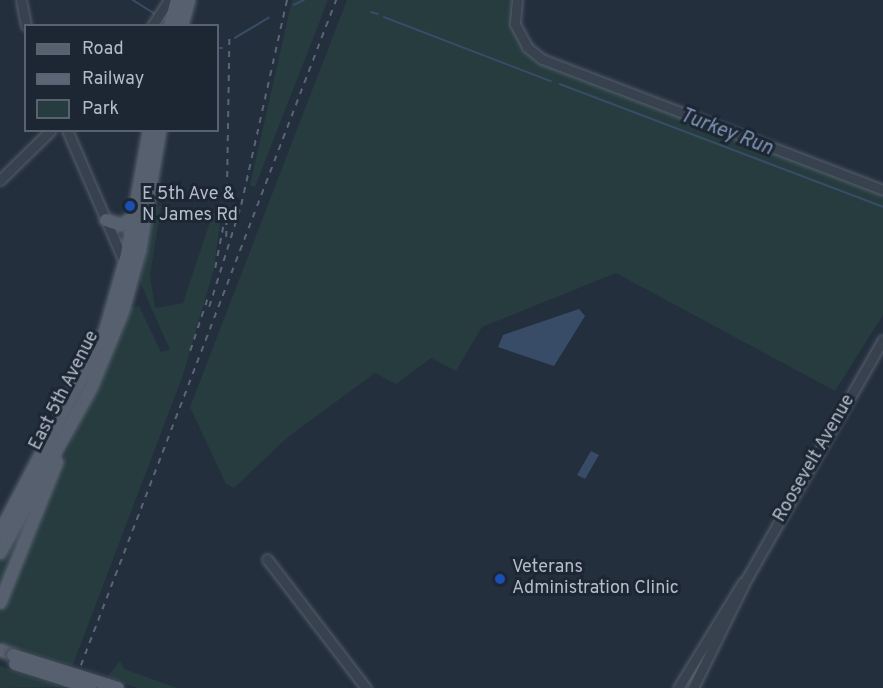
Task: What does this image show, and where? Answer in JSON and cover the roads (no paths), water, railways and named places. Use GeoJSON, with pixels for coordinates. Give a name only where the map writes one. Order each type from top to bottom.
{"type":"FeatureCollection","features":[{"type":"Feature","properties":{"kind":"main road"},"geometry":{"type":"LineString","coordinates":[[171,24],[177,0]]}},
{"type":"Feature","properties":{"kind":"main road"},"geometry":{"type":"LineString","coordinates":[[183,24],[189,0]]}},
{"type":"Feature","properties":{"kind":"main road","name":"East 5th Avenue"},"geometry":{"type":"LineString","coordinates":[[0,532],[88,372],[125,264],[148,132]]}},
{"type":"Feature","properties":{"kind":"main road","name":"East 5th Avenue"},"geometry":{"type":"LineString","coordinates":[[1,548],[87,393],[132,279],[160,132]]}},
{"type":"Feature","properties":{"kind":"main road"},"geometry":{"type":"LineString","coordinates":[[106,220],[121,225],[134,217]]}},
{"type":"Feature","properties":{"kind":"main road"},"geometry":{"type":"LineString","coordinates":[[0,603],[87,393]]}},
{"type":"Feature","properties":{"kind":"main road"},"geometry":{"type":"LineString","coordinates":[[4,656],[118,688]]}},
{"type":"Feature","properties":{"kind":"main road"},"geometry":{"type":"LineString","coordinates":[[4,656],[90,688]]}},
{"type":"Feature","properties":{"kind":"street"},"geometry":{"type":"LineString","coordinates":[[21,0],[26,24]]}},
{"type":"Feature","properties":{"kind":"street"},"geometry":{"type":"LineString","coordinates":[[153,24],[169,0]]}},
{"type":"Feature","properties":{"kind":"street"},"geometry":{"type":"LineString","coordinates":[[517,0],[515,24],[527,47],[542,59],[883,190]]}},
{"type":"Feature","properties":{"kind":"street"},"geometry":{"type":"LineString","coordinates":[[0,180],[49,132]]}},
{"type":"Feature","properties":{"kind":"street"},"geometry":{"type":"LineString","coordinates":[[68,132],[132,279]]}},
{"type":"Feature","properties":{"kind":"street","name":"Roosevelt Avenue"},"geometry":{"type":"LineString","coordinates":[[678,688],[747,578],[883,340]]}},
{"type":"Feature","properties":{"kind":"street"},"geometry":{"type":"LineString","coordinates":[[267,559],[366,688]]}},
{"type":"Feature","properties":{"kind":"street","name":"Roosevelt Avenue"},"geometry":{"type":"LineString","coordinates":[[693,688],[747,578]]}},
{"type":"Feature","properties":{"kind":"water"},"geometry":{"type":"Polygon","coordinates":[[[579,309],[585,316],[554,366],[498,347],[503,335],[579,309]]]}},
{"type":"Feature","properties":{"kind":"water"},"geometry":{"type":"Polygon","coordinates":[[[591,451],[599,455],[585,479],[577,475],[591,451]]]}},
{"type":"Feature","properties":{"kind":"waterway","name":"Turkey Run"},"geometry":{"type":"LineString","coordinates":[[133,0],[154,13]]}},
{"type":"Feature","properties":{"kind":"waterway","name":"Turkey Run"},"geometry":{"type":"LineString","coordinates":[[294,5],[304,0]]}},
{"type":"Feature","properties":{"kind":"waterway","name":"Turkey Run"},"geometry":{"type":"LineString","coordinates":[[371,12],[378,14]]}},
{"type":"Feature","properties":{"kind":"waterway","name":"Turkey Run"},"geometry":{"type":"LineString","coordinates":[[384,17],[551,81]]}},
{"type":"Feature","properties":{"kind":"waterway","name":"Turkey Run"},"geometry":{"type":"LineString","coordinates":[[235,38],[268,18]]}},
{"type":"Feature","properties":{"kind":"waterway","name":"Turkey Run"},"geometry":{"type":"LineString","coordinates":[[560,84],[883,207]]}},
{"type":"Feature","properties":{"kind":"railway"},"geometry":{"type":"LineString","coordinates":[[209,307],[241,205],[287,0]]}},
{"type":"Feature","properties":{"kind":"railway"},"geometry":{"type":"LineString","coordinates":[[72,688],[336,0]]}},
{"type":"Feature","properties":{"kind":"railway"},"geometry":{"type":"LineString","coordinates":[[226,237],[229,39]]}},
{"type":"Feature","properties":{"kind":"railway"},"geometry":{"type":"LineString","coordinates":[[215,268],[223,227]]}},
{"type":"Feature","properties":{"kind":"railway"},"geometry":{"type":"LineString","coordinates":[[190,351],[208,297]]}},
{"type":"Feature","properties":{"kind":"place","name":"E 5th Ave & N James Rd"},"geometry":{"type":"Point","coordinates":[130,206]}},
{"type":"Feature","properties":{"kind":"place","name":"Veterans Administration Clinic"},"geometry":{"type":"Point","coordinates":[500,579]}}]}
